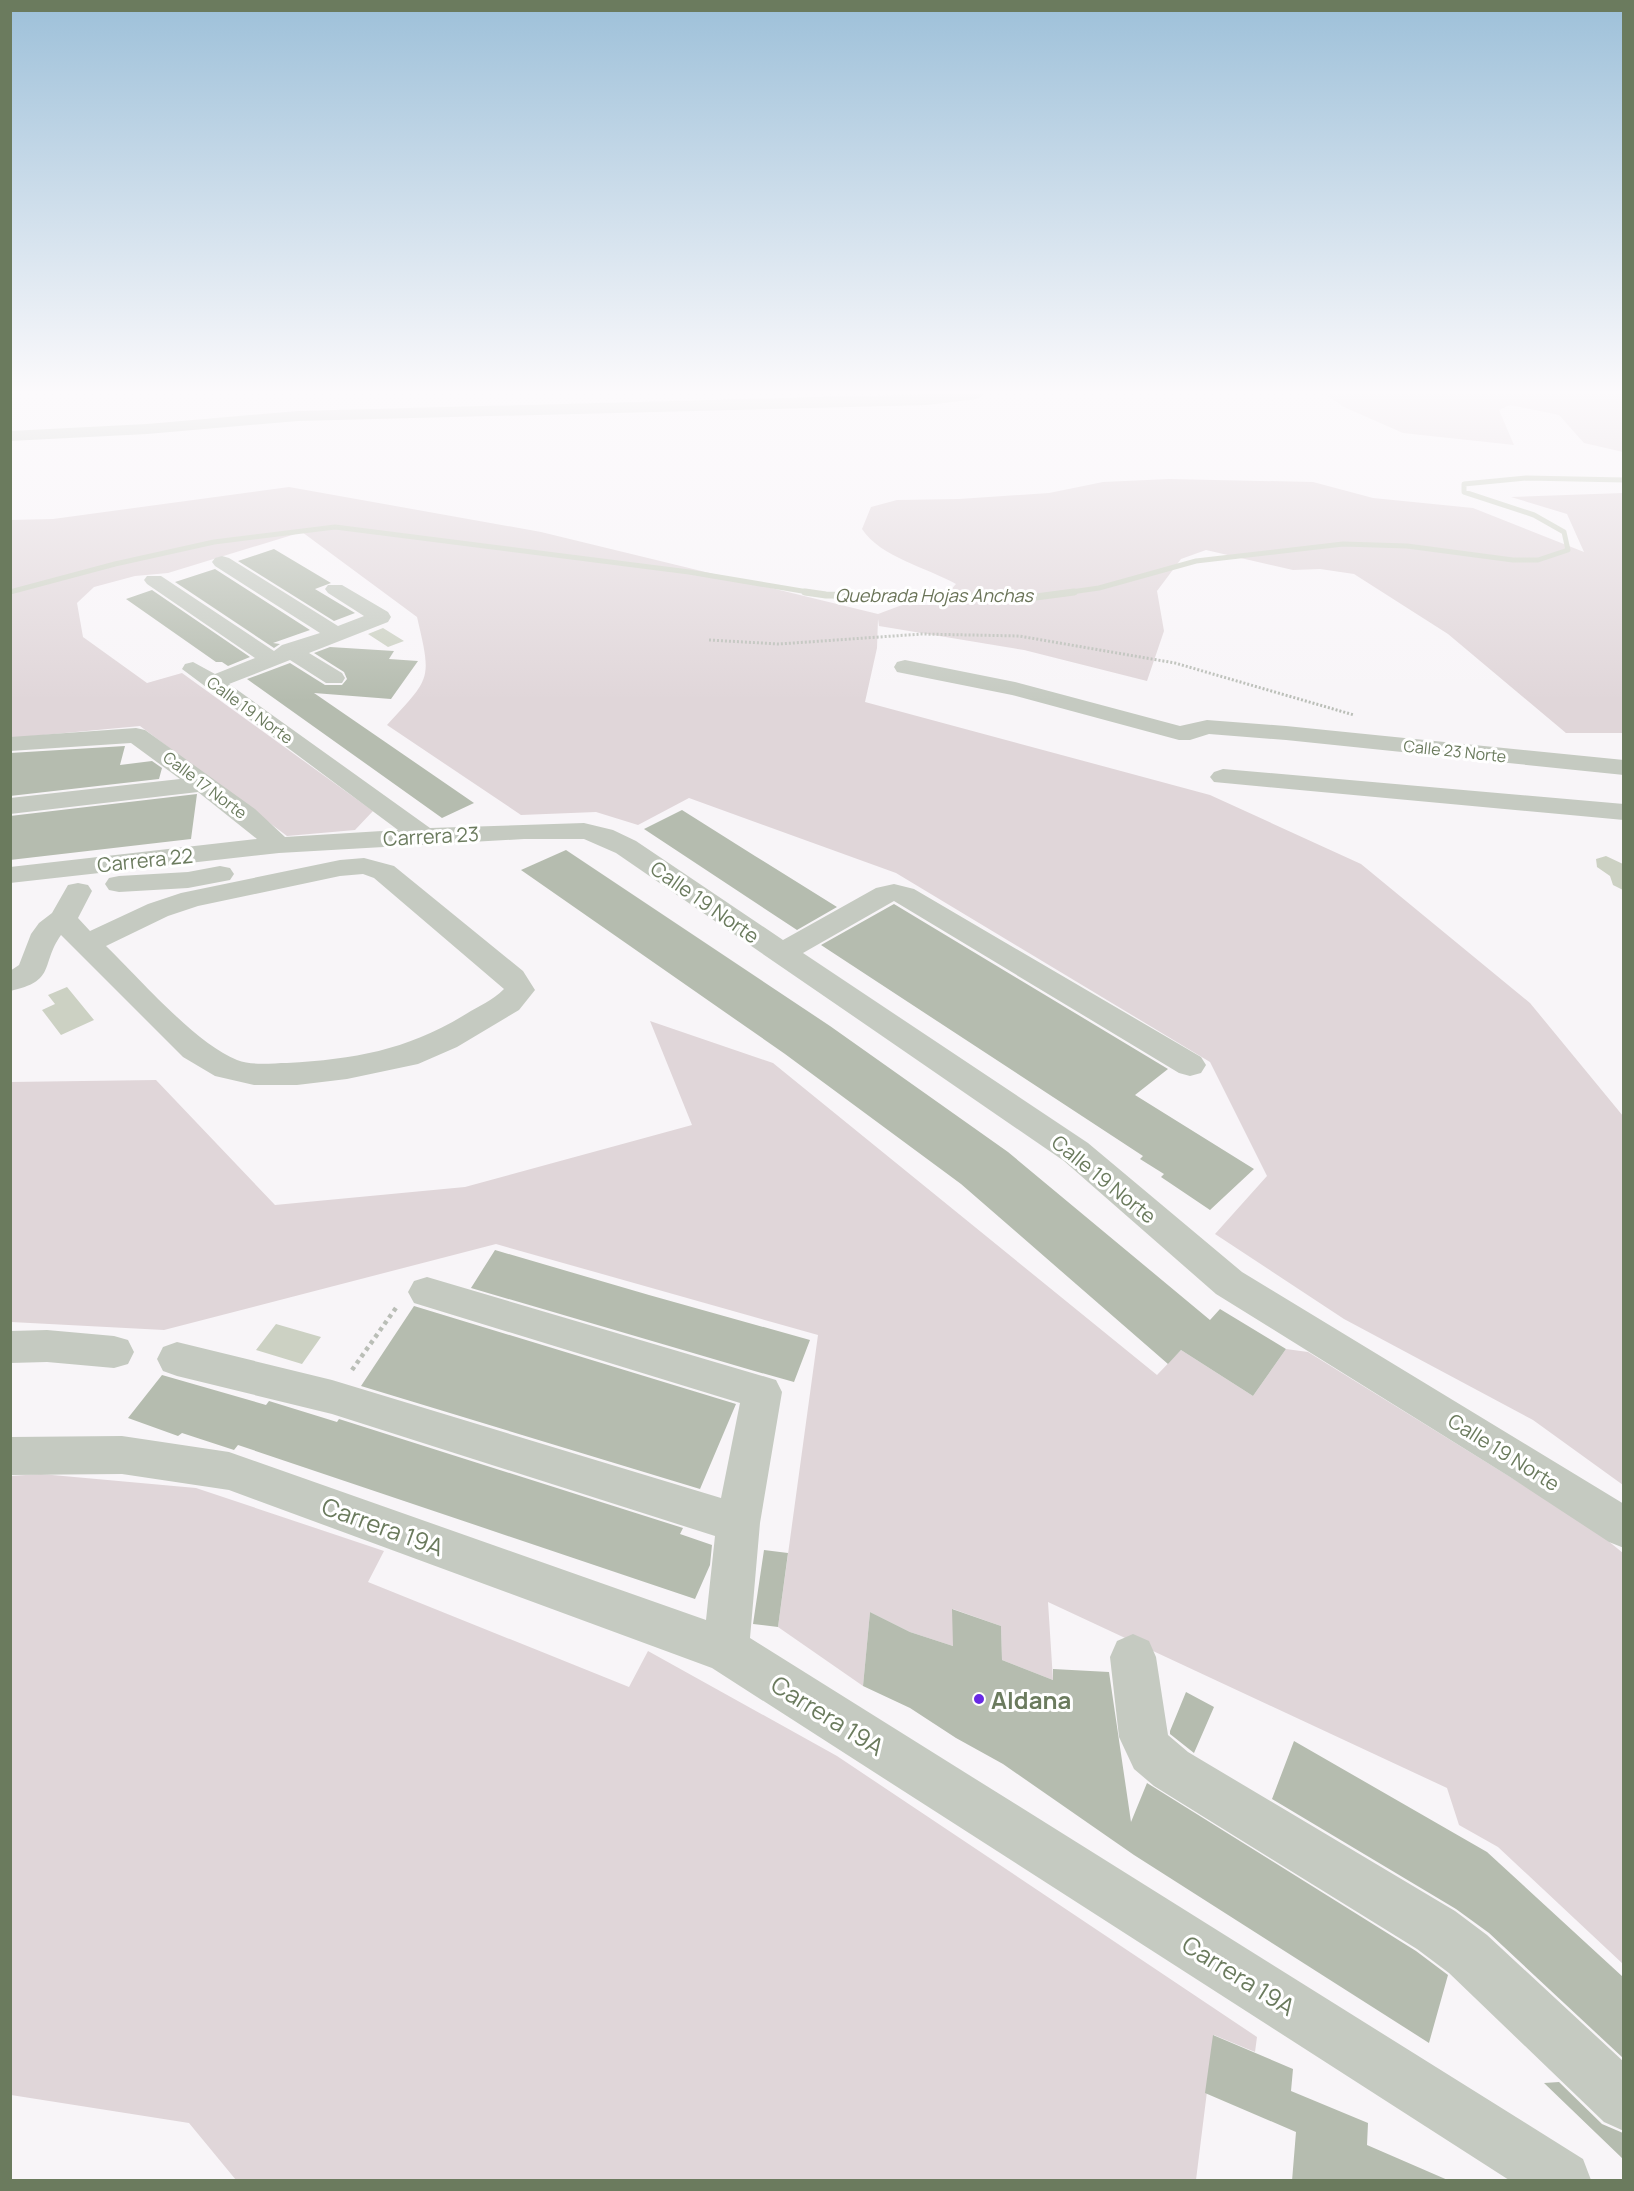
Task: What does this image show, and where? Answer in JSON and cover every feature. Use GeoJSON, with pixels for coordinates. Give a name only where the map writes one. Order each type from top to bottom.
{"type":"FeatureCollection","features":[{"type":"Feature","properties":{"kind":"street"},"geometry":{"type":"LineString","coordinates":[[222,562],[335,633]]}},
{"type":"Feature","properties":{"kind":"street"},"geometry":{"type":"LineString","coordinates":[[154,580],[281,655],[334,678]]}},
{"type":"Feature","properties":{"kind":"street"},"geometry":{"type":"LineString","coordinates":[[281,655],[380,617],[335,589]]}},
{"type":"Feature","properties":{"kind":"street","name":"Calle 19 Norte"},"geometry":{"type":"LineString","coordinates":[[281,655],[203,676],[423,836]]}},
{"type":"Feature","properties":{"kind":"street","name":"Calle 23 Norte"},"geometry":{"type":"LineString","coordinates":[[905,667],[1015,688],[1179,733],[1190,733],[1208,727],[1287,732],[1623,768]]}},
{"type":"Feature","properties":{"kind":"street","name":"Calle 17 Norte"},"geometry":{"type":"LineString","coordinates":[[10,744],[126,734],[144,738],[246,815],[279,845]]}},
{"type":"Feature","properties":{"kind":"street"},"geometry":{"type":"LineString","coordinates":[[1223,777],[1623,812]]}},
{"type":"Feature","properties":{"kind":"street"},"geometry":{"type":"LineString","coordinates":[[10,806],[202,784]]}},
{"type":"Feature","properties":{"kind":"street","name":"Carrera 23"},"geometry":{"type":"LineString","coordinates":[[279,845],[548,830],[584,831]]}},
{"type":"Feature","properties":{"kind":"street","name":"Calle 19 Norte"},"geometry":{"type":"LineString","coordinates":[[584,831],[604,836],[626,847],[780,954],[1076,1152],[1229,1283],[1485,1439],[1623,1528]]}},
{"type":"Feature","properties":{"kind":"street"},"geometry":{"type":"LineString","coordinates":[[10,898],[112,885],[188,880],[244,870],[281,859],[321,843]]}},
{"type":"Feature","properties":{"kind":"street","name":"Carrera 22"},"geometry":{"type":"LineString","coordinates":[[10,875],[279,845]]}},
{"type":"Feature","properties":{"kind":"street"},"geometry":{"type":"LineString","coordinates":[[64,918],[72,930],[194,1049],[214,1062],[238,1072],[274,1076],[383,1062],[408,1056],[508,1003],[520,990],[512,978],[384,872],[364,866],[340,868],[191,899],[158,910],[87,944]]}},
{"type":"Feature","properties":{"kind":"street"},"geometry":{"type":"LineString","coordinates":[[10,981],[18,980],[33,970],[45,935],[64,918],[78,891]]}},
{"type":"Feature","properties":{"kind":"street"},"geometry":{"type":"LineString","coordinates":[[780,954],[886,894],[894,892],[904,895],[1190,1065]]}},
{"type":"Feature","properties":{"kind":"street"},"geometry":{"type":"LineString","coordinates":[[427,1292],[762,1392],[738,1523],[726,1650]]}},
{"type":"Feature","properties":{"kind":"street"},"geometry":{"type":"LineString","coordinates":[[10,1347],[114,1352]]}},
{"type":"Feature","properties":{"kind":"street"},"geometry":{"type":"LineString","coordinates":[[177,1359],[332,1397],[738,1523]]}},
{"type":"Feature","properties":{"kind":"street","name":"Carrera 19A"},"geometry":{"type":"LineString","coordinates":[[10,1456],[122,1455],[229,1471],[726,1650],[1562,2181]]}},
{"type":"Feature","properties":{"kind":"street"},"geometry":{"type":"LineString","coordinates":[[1133,1657],[1143,1737],[1151,1752],[1171,1769],[1437,1930],[1468,1954],[1623,2102]]}},
{"type":"Feature","properties":{"kind":"path"},"geometry":{"type":"LineString","coordinates":[[709,640],[779,644],[922,634],[1019,636],[1175,663],[1356,715]]}},
{"type":"Feature","properties":{"kind":"path"},"geometry":{"type":"LineString","coordinates":[[332,1397],[404,1297],[427,1292]]}},
{"type":"Feature","properties":{"kind":"shaded area"},"geometry":{"type":"Polygon","coordinates":[[[221,496],[341,496],[541,532],[878,614],[902,605],[937,605],[956,584],[905,561],[870,539],[862,529],[871,507],[897,500],[1000,496],[1366,496],[1473,508],[1584,552],[1567,514],[1511,497],[1623,496],[1623,733],[1566,733],[1448,634],[1354,574],[1320,569],[1293,570],[1206,550],[1181,559],[1157,591],[1164,631],[1147,681],[1024,650],[879,626],[878,619],[877,648],[865,702],[1210,795],[1361,864],[1530,1003],[1623,1116],[1623,1485],[1533,1420],[1344,1319],[1215,1234],[1267,1176],[1210,1062],[896,873],[689,798],[638,825],[596,812],[521,815],[387,725],[420,687],[424,677],[425,654],[417,617],[302,532],[168,573],[135,576],[94,587],[77,603],[83,637],[147,683],[182,673],[373,811],[355,830],[287,836],[140,726],[11,738],[10,520],[53,519],[221,496]]]}},
{"type":"Feature","properties":{"kind":"shaded area"},"geometry":{"type":"Polygon","coordinates":[[[383,628],[404,641],[388,647],[368,634],[383,628]]]}},
{"type":"Feature","properties":{"kind":"shaded area"},"geometry":{"type":"Polygon","coordinates":[[[1606,856],[1623,864],[1623,890],[1613,885],[1610,876],[1597,867],[1596,859],[1606,856]]]}},
{"type":"Feature","properties":{"kind":"shaded area"},"geometry":{"type":"Polygon","coordinates":[[[67,987],[94,1020],[61,1035],[42,1010],[55,1004],[48,995],[67,987]]]}},
{"type":"Feature","properties":{"kind":"shaded area"},"geometry":{"type":"Polygon","coordinates":[[[650,1021],[773,1063],[1157,1375],[1181,1350],[1253,1396],[1286,1349],[1308,1352],[1591,1527],[1623,1553],[1623,1964],[1498,1847],[1459,1825],[1447,1788],[1048,1602],[1053,1680],[1002,1660],[1001,1626],[953,1609],[953,1646],[910,1632],[870,1612],[863,1686],[778,1627],[818,1335],[496,1244],[164,1330],[11,1322],[10,1082],[156,1080],[275,1205],[465,1187],[692,1125],[650,1021]]]}},
{"type":"Feature","properties":{"kind":"shaded area"},"geometry":{"type":"Polygon","coordinates":[[[276,1324],[321,1337],[302,1364],[256,1350],[276,1324]]]}},
{"type":"Feature","properties":{"kind":"shaded area"},"geometry":{"type":"Polygon","coordinates":[[[41,1474],[196,1488],[384,1551],[368,1582],[629,1687],[648,1651],[837,1756],[1257,2037],[1255,2052],[1214,2035],[1196,2180],[236,2180],[189,2123],[11,2095],[10,1476],[41,1474]]]}},
{"type":"Feature","properties":{"kind":"building"},"geometry":{"type":"Polygon","coordinates":[[[274,549],[331,583],[315,589],[355,613],[334,621],[238,561],[274,549]]]}},
{"type":"Feature","properties":{"kind":"building"},"geometry":{"type":"Polygon","coordinates":[[[215,569],[310,630],[273,643],[280,644],[274,648],[175,582],[215,569]]]}},
{"type":"Feature","properties":{"kind":"building"},"geometry":{"type":"Polygon","coordinates":[[[152,590],[250,657],[228,666],[222,662],[216,662],[126,599],[152,590]]]}},
{"type":"Feature","properties":{"kind":"building"},"geometry":{"type":"Polygon","coordinates":[[[330,647],[394,651],[389,659],[418,661],[391,699],[314,693],[474,803],[442,818],[247,679],[290,663],[325,685],[342,685],[347,679],[344,672],[314,653],[330,647]]]}},
{"type":"Feature","properties":{"kind":"building"},"geometry":{"type":"Polygon","coordinates":[[[125,746],[120,765],[152,761],[162,768],[159,779],[10,796],[10,753],[125,746]]]}},
{"type":"Feature","properties":{"kind":"building"},"geometry":{"type":"Polygon","coordinates":[[[197,794],[191,839],[10,860],[10,816],[197,794]]]}},
{"type":"Feature","properties":{"kind":"building"},"geometry":{"type":"Polygon","coordinates":[[[682,810],[837,907],[797,930],[644,829],[682,810]]]}},
{"type":"Feature","properties":{"kind":"building"},"geometry":{"type":"Polygon","coordinates":[[[566,850],[830,1026],[1008,1152],[1210,1320],[1220,1309],[1286,1349],[1253,1396],[1181,1350],[1168,1364],[961,1184],[785,1054],[521,870],[566,850]]]}},
{"type":"Feature","properties":{"kind":"building"},"geometry":{"type":"Polygon","coordinates":[[[894,904],[1168,1069],[1135,1095],[1254,1169],[1210,1210],[1161,1177],[1164,1174],[1140,1159],[1143,1156],[821,945],[894,904]]]}},
{"type":"Feature","properties":{"kind":"building"},"geometry":{"type":"Polygon","coordinates":[[[495,1250],[810,1340],[794,1382],[751,1370],[471,1288],[495,1250]]]}},
{"type":"Feature","properties":{"kind":"building"},"geometry":{"type":"Polygon","coordinates":[[[414,1306],[736,1404],[700,1489],[361,1386],[414,1306]]]}},
{"type":"Feature","properties":{"kind":"building"},"geometry":{"type":"Polygon","coordinates":[[[162,1375],[266,1405],[269,1401],[337,1422],[339,1419],[683,1528],[680,1534],[712,1545],[710,1565],[695,1599],[238,1445],[234,1450],[182,1433],[178,1436],[128,1418],[162,1375]]]}},
{"type":"Feature","properties":{"kind":"building"},"geometry":{"type":"Polygon","coordinates":[[[764,1550],[788,1553],[778,1627],[753,1624],[764,1550]]]}},
{"type":"Feature","properties":{"kind":"building"},"geometry":{"type":"Polygon","coordinates":[[[952,1609],[1001,1626],[1002,1660],[1053,1680],[1053,1669],[1109,1672],[1131,1822],[1147,1783],[1416,1951],[1448,1975],[1429,2043],[1134,1855],[1003,1764],[956,1738],[910,1708],[863,1686],[870,1612],[910,1632],[953,1646],[952,1609]]]}},
{"type":"Feature","properties":{"kind":"building"},"geometry":{"type":"Polygon","coordinates":[[[1186,1692],[1214,1707],[1194,1753],[1170,1734],[1186,1692]]]}},
{"type":"Feature","properties":{"kind":"building"},"geometry":{"type":"Polygon","coordinates":[[[1294,1741],[1487,1852],[1623,1977],[1623,2058],[1489,1933],[1456,1909],[1272,1799],[1294,1741]]]}},
{"type":"Feature","properties":{"kind":"building"},"geometry":{"type":"Polygon","coordinates":[[[1213,2035],[1293,2069],[1291,2091],[1368,2123],[1367,2145],[1450,2181],[1292,2181],[1296,2132],[1205,2093],[1213,2035]]]}},
{"type":"Feature","properties":{"kind":"building"},"geometry":{"type":"Polygon","coordinates":[[[1559,2082],[1602,2124],[1623,2133],[1623,2159],[1544,2083],[1559,2082]]]}},
{"type":"Feature","properties":{"kind":"waterway","name":"Quebrada Hojas Anchas"},"geometry":{"type":"LineString","coordinates":[[1064,593],[1099,588],[1196,561],[1343,544],[1407,546],[1513,560],[1538,560],[1568,550],[1564,532],[1534,515],[1477,496]]}},
{"type":"Feature","properties":{"kind":"waterway","name":"Quebrada Hojas Anchas"},"geometry":{"type":"LineString","coordinates":[[10,592],[115,564],[214,542],[335,527],[689,572],[814,593]]}},
{"type":"Feature","properties":{"kind":"waterway","name":"Quebrada Hojas Anchas"},"geometry":{"type":"LineString","coordinates":[[805,592],[826,595],[1036,597],[1074,592]]}},
{"type":"Feature","properties":{"kind":"place","name":"Aldana"},"geometry":{"type":"Point","coordinates":[979,1699]}}]}
